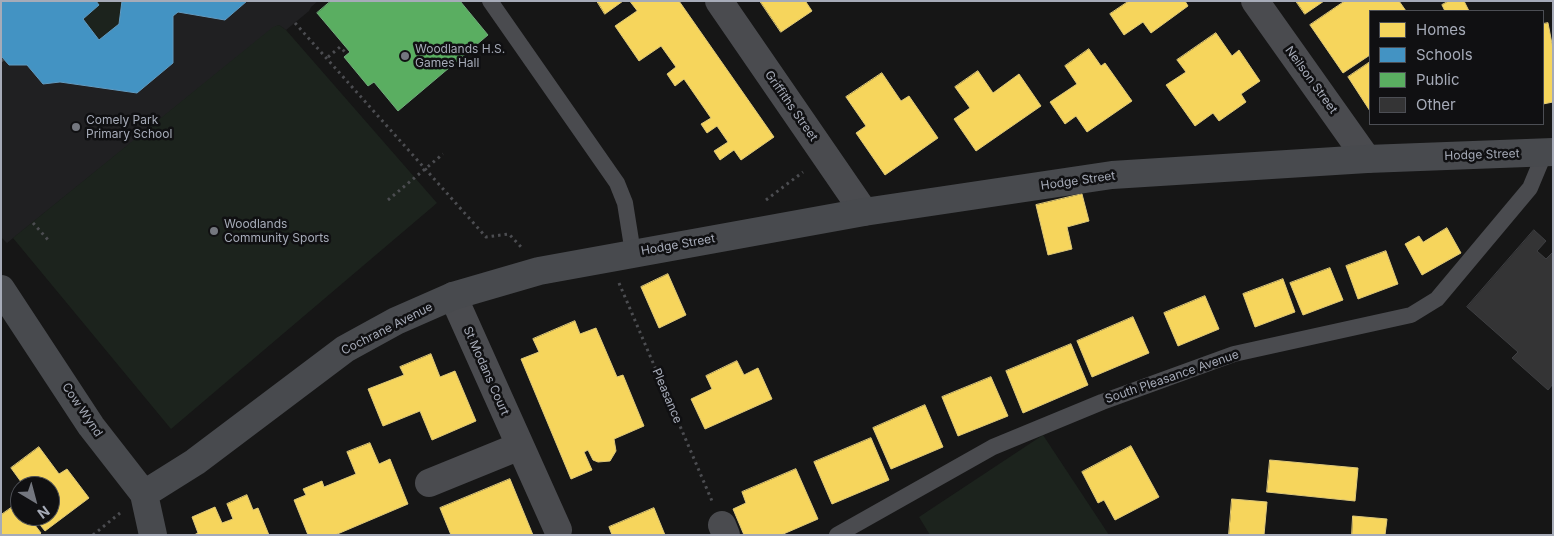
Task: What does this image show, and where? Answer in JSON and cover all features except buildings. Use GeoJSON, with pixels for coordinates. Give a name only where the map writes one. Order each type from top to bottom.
{"type":"FeatureCollection","features":[{"type":"Feature","properties":{"kind":"main road","name":"Hodge Street"},"geometry":{"type":"LineString","coordinates":[[621,255],[864,212],[1112,175],[1367,159],[1549,152]]}},
{"type":"Feature","properties":{"kind":"main road","name":"Cochrane Avenue"},"geometry":{"type":"LineString","coordinates":[[144,494],[195,462],[345,349],[396,321],[453,296],[539,271],[621,255]]}},
{"type":"Feature","properties":{"kind":"main road","name":"Cow Wynd"},"geometry":{"type":"LineString","coordinates":[[1,289],[91,426],[144,494],[153,535]]}},
{"type":"Feature","properties":{"kind":"street","name":"Griffiths Street"},"geometry":{"type":"LineString","coordinates":[[719,1],[864,212]]}},
{"type":"Feature","properties":{"kind":"street","name":"Neilson Street"},"geometry":{"type":"LineString","coordinates":[[1255,1],[1367,159]]}},
{"type":"Feature","properties":{"kind":"street","name":"St Modans Court"},"geometry":{"type":"LineString","coordinates":[[453,296],[558,530]]}},
{"type":"Feature","properties":{"kind":"street"},"geometry":{"type":"LineString","coordinates":[[429,483],[520,446]]}},
{"type":"Feature","properties":{"kind":"lane"},"geometry":{"type":"LineString","coordinates":[[490,1],[617,183],[625,203],[621,255]]}},
{"type":"Feature","properties":{"kind":"lane","name":"South Pleasance Avenue"},"geometry":{"type":"LineString","coordinates":[[837,535],[994,447],[1102,402],[1234,354],[1411,315],[1437,299],[1530,188],[1549,152]]}},
{"type":"Feature","properties":{"kind":"path"},"geometry":{"type":"LineString","coordinates":[[295,23],[328,57],[486,237],[509,234],[524,252]]}},
{"type":"Feature","properties":{"kind":"path"},"geometry":{"type":"LineString","coordinates":[[328,57],[340,47],[347,54]]}},
{"type":"Feature","properties":{"kind":"path"},"geometry":{"type":"LineString","coordinates":[[388,200],[443,154]]}},
{"type":"Feature","properties":{"kind":"path"},"geometry":{"type":"LineString","coordinates":[[763,203],[825,155]]}},
{"type":"Feature","properties":{"kind":"path"},"geometry":{"type":"LineString","coordinates":[[33,223],[50,242]]}},
{"type":"Feature","properties":{"kind":"path","name":"Pleasance"},"geometry":{"type":"LineString","coordinates":[[621,255],[724,530]]}},
{"type":"Feature","properties":{"kind":"shaded area","name":"Comely Park Primary School"},"geometry":{"type":"Polygon","coordinates":[[[1,1],[318,1],[286,30],[279,25],[273,28],[7,243],[1,237],[1,1]]]}},
{"type":"Feature","properties":{"kind":"shaded area"},"geometry":{"type":"Polygon","coordinates":[[[96,1],[122,1],[119,24],[99,40],[83,19],[96,1]]]}},
{"type":"Feature","properties":{"kind":"shaded area","name":"Woodlands Community Sports"},"geometry":{"type":"Polygon","coordinates":[[[279,25],[286,30],[437,203],[171,429],[13,238],[273,27],[279,25]]]}},
{"type":"Feature","properties":{"kind":"shaded area"},"geometry":{"type":"Polygon","coordinates":[[[1043,435],[1109,535],[930,535],[919,517],[1043,435]]]}},
{"type":"Feature","properties":{"kind":"place","name":"Woodlands H.S. Games Hall"},"geometry":{"type":"Point","coordinates":[405,56]}},
{"type":"Feature","properties":{"kind":"place","name":"Comely Park Primary School"},"geometry":{"type":"Point","coordinates":[76,127]}},
{"type":"Feature","properties":{"kind":"place","name":"Woodlands Community Sports"},"geometry":{"type":"Point","coordinates":[214,231]}}]}
